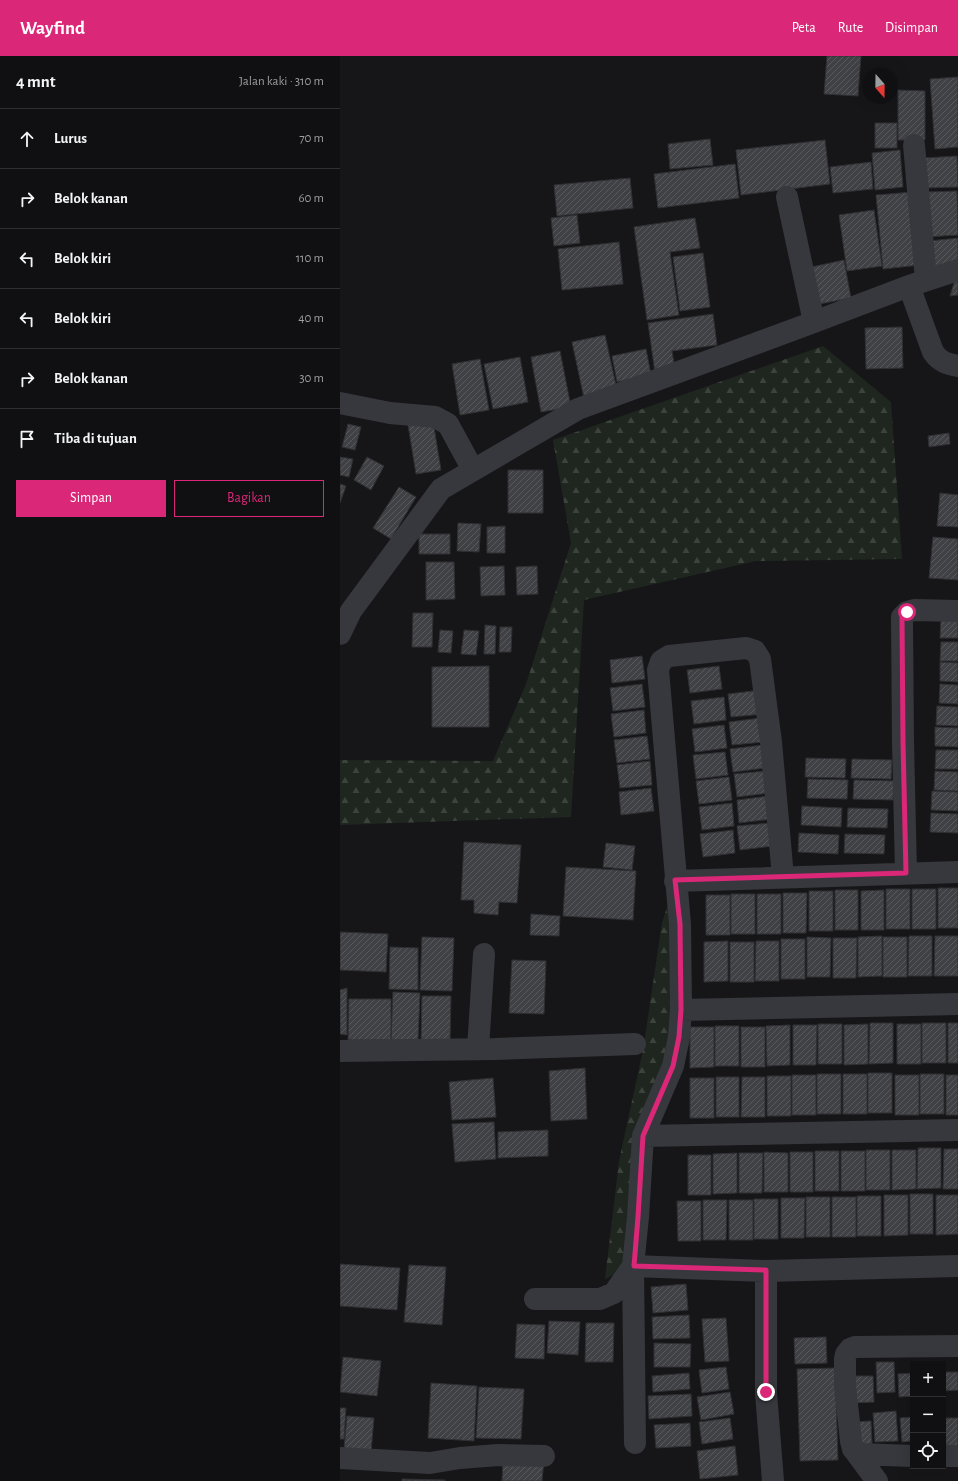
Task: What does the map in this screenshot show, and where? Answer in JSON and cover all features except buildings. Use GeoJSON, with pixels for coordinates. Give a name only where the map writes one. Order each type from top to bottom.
{"type":"FeatureCollection","features":[{"type":"Feature","properties":{"kind":"street"},"geometry":{"type":"LineString","coordinates":[[914,145],[917,283],[933,352],[938,359],[958,366]]}},
{"type":"Feature","properties":{"kind":"street"},"geometry":{"type":"LineString","coordinates":[[787,197],[814,322]]}},
{"type":"Feature","properties":{"kind":"street"},"geometry":{"type":"LineString","coordinates":[[340,634],[351,611],[441,489],[473,470],[578,409],[917,283],[958,270]]}},
{"type":"Feature","properties":{"kind":"street"},"geometry":{"type":"LineString","coordinates":[[340,403],[390,413],[435,417],[448,424],[473,470]]}},
{"type":"Feature","properties":{"kind":"street"},"geometry":{"type":"LineString","coordinates":[[906,873],[902,617],[907,612],[914,610],[958,611]]}},
{"type":"Feature","properties":{"kind":"street"},"geometry":{"type":"LineString","coordinates":[[635,1443],[634,1266],[643,1136],[673,1066],[679,1037],[681,1010],[680,924],[658,670],[661,661],[669,656],[746,648],[755,651],[760,659],[771,742],[783,877]]}},
{"type":"Feature","properties":{"kind":"street"},"geometry":{"type":"LineString","coordinates":[[675,880],[958,872]]}},
{"type":"Feature","properties":{"kind":"street"},"geometry":{"type":"LineString","coordinates":[[478,1049],[484,954]]}},
{"type":"Feature","properties":{"kind":"street"},"geometry":{"type":"LineString","coordinates":[[681,1010],[958,1004]]}},
{"type":"Feature","properties":{"kind":"street"},"geometry":{"type":"LineString","coordinates":[[340,1050],[478,1049],[634,1044]]}},
{"type":"Feature","properties":{"kind":"street"},"geometry":{"type":"LineString","coordinates":[[643,1136],[958,1130]]}},
{"type":"Feature","properties":{"kind":"street"},"geometry":{"type":"LineString","coordinates":[[634,1266],[766,1270],[958,1266]]}},
{"type":"Feature","properties":{"kind":"street"},"geometry":{"type":"LineString","coordinates":[[535,1299],[600,1299],[614,1293],[634,1266]]}},
{"type":"Feature","properties":{"kind":"street"},"geometry":{"type":"LineString","coordinates":[[766,1270],[766,1392],[773,1481]]}},
{"type":"Feature","properties":{"kind":"street"},"geometry":{"type":"LineString","coordinates":[[877,1481],[851,1445],[845,1386],[846,1354],[850,1349],[855,1347],[958,1346]]}},
{"type":"Feature","properties":{"kind":"street"},"geometry":{"type":"LineString","coordinates":[[857,1454],[910,1456]]}},
{"type":"Feature","properties":{"kind":"street"},"geometry":{"type":"LineString","coordinates":[[340,1458],[430,1464],[460,1458],[498,1455],[544,1456]]}},
{"type":"Feature","properties":{"kind":"street"},"geometry":{"type":"LineString","coordinates":[[946,1456],[958,1456]]}},
{"type":"Feature","properties":{"kind":"green space"},"geometry":{"type":"Polygon","coordinates":[[[823,346],[891,402],[902,559],[756,561],[584,600],[571,817],[340,825],[340,760],[493,761],[526,684],[571,543],[553,440],[823,346]]]}},
{"type":"Feature","properties":{"kind":"green space"},"geometry":{"type":"Polygon","coordinates":[[[675,881],[681,976],[657,1105],[633,1266],[605,1279],[619,1161],[643,1050],[662,923],[675,881]]]}},
{"type":"Feature","properties":{"kind":"route"},"geometry":{"type":"LineString","coordinates":[[766,1392],[766,1270],[634,1266],[643,1136],[673,1066],[679,1037],[681,1010],[680,924],[675,880],[906,873],[902,617],[907,612]]}}]}
